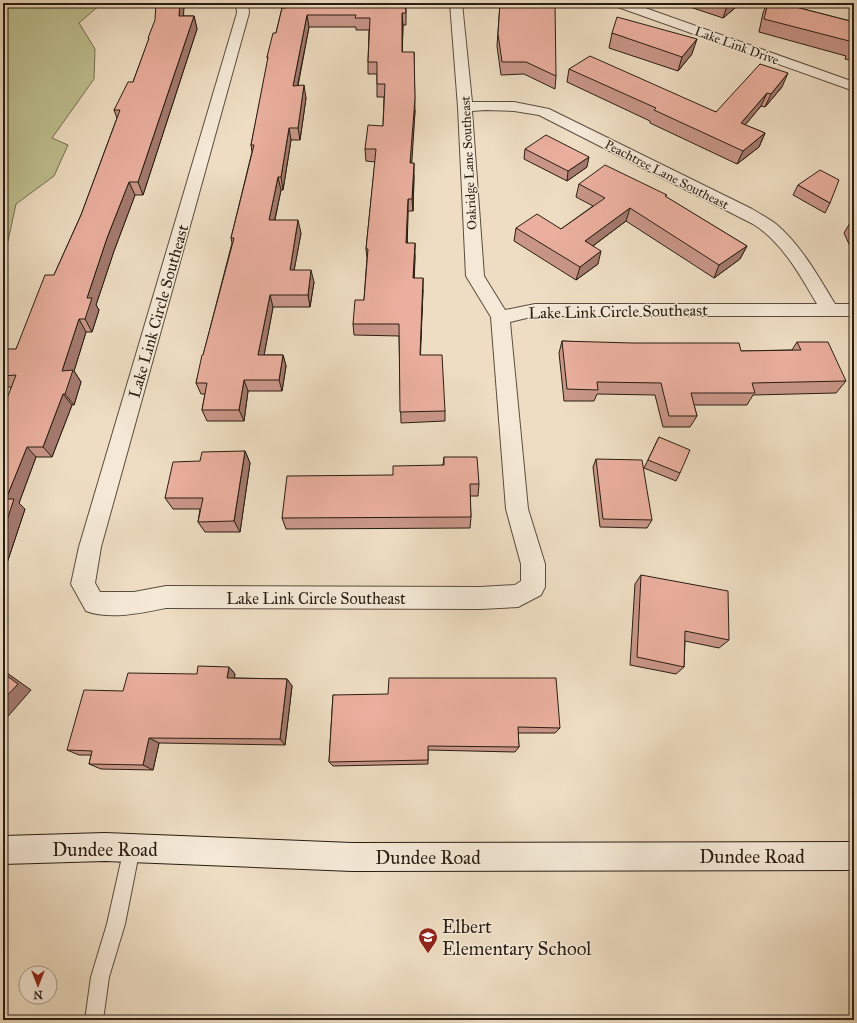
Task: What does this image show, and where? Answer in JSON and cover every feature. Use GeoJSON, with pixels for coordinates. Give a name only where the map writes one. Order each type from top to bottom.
{"type":"FeatureCollection","features":[{"type":"Feature","properties":{"kind":"street","name":"Lake Link Circle Southeast"},"geometry":{"type":"LineString","coordinates":[[242,3],[243,13],[90,547],[83,584],[94,603],[134,603],[166,597],[480,598],[518,596],[534,587],[534,564],[518,509],[500,316],[535,310],[854,310]]}},
{"type":"Feature","properties":{"kind":"street","name":"Oakridge Lane Southeast"},"geometry":{"type":"LineString","coordinates":[[456,3],[465,107],[475,276],[500,316]]}},
{"type":"Feature","properties":{"kind":"street","name":"Lake Link Drive"},"geometry":{"type":"LineString","coordinates":[[619,3],[854,86]]}},
{"type":"Feature","properties":{"kind":"street","name":"Peachtree Lane Southeast"},"geometry":{"type":"LineString","coordinates":[[465,107],[504,105],[526,107],[544,112],[746,213],[770,228],[788,247],[813,283],[828,309]]}},
{"type":"Feature","properties":{"kind":"street","name":"Dundee Road"},"geometry":{"type":"LineString","coordinates":[[3,850],[132,848],[352,857],[854,856]]}},
{"type":"Feature","properties":{"kind":"lane"},"geometry":{"type":"LineString","coordinates":[[94,1020],[100,977],[116,924],[132,848]]}},
{"type":"Feature","properties":{"kind":"green space"},"geometry":{"type":"Polygon","coordinates":[[[3,3],[102,3],[79,23],[95,49],[94,79],[52,138],[68,145],[54,176],[16,204],[3,264],[3,3]]]}},
{"type":"Feature","properties":{"kind":"building"},"geometry":{"type":"Polygon","coordinates":[[[156,3],[180,3],[179,16],[194,16],[138,182],[129,182],[107,238],[87,298],[92,298],[85,319],[79,319],[62,371],[73,370],[65,394],[63,394],[43,447],[27,447],[6,499],[14,499],[3,532],[3,409],[16,375],[3,376],[3,363],[8,349],[16,349],[45,275],[54,275],[81,215],[120,110],[114,110],[128,82],[133,82],[149,38],[155,20],[156,3]]]}},
{"type":"Feature","properties":{"kind":"building"},"geometry":{"type":"Polygon","coordinates":[[[287,3],[405,3],[406,13],[402,13],[402,52],[414,52],[415,98],[410,163],[414,163],[412,199],[408,199],[406,243],[415,243],[413,278],[423,278],[420,355],[442,355],[445,411],[400,412],[399,324],[353,324],[355,300],[364,300],[368,249],[366,249],[376,149],[365,149],[368,125],[383,126],[385,84],[377,84],[377,62],[368,62],[370,18],[355,18],[356,15],[307,15],[293,86],[304,85],[298,128],[289,128],[281,177],[278,177],[269,220],[298,220],[290,270],[311,270],[308,295],[270,295],[258,355],[283,355],[279,380],[244,380],[239,410],[202,410],[207,383],[196,383],[202,355],[234,238],[231,238],[254,145],[251,145],[267,57],[273,33],[276,33],[282,8],[286,8],[287,3]]]}},
{"type":"Feature","properties":{"kind":"building"},"geometry":{"type":"Polygon","coordinates":[[[500,3],[555,3],[556,76],[526,62],[502,62],[498,34],[500,3]]]}},
{"type":"Feature","properties":{"kind":"building"},"geometry":{"type":"Polygon","coordinates":[[[718,3],[731,3],[727,6],[718,3]]]}},
{"type":"Feature","properties":{"kind":"building"},"geometry":{"type":"Polygon","coordinates":[[[768,3],[780,3],[854,22],[854,46],[852,46],[853,42],[764,19],[768,3]]]}},
{"type":"Feature","properties":{"kind":"building"},"geometry":{"type":"Polygon","coordinates":[[[617,17],[697,39],[682,57],[612,33],[617,17]]]}},
{"type":"Feature","properties":{"kind":"building"},"geometry":{"type":"Polygon","coordinates":[[[590,56],[716,112],[760,64],[788,73],[771,94],[767,93],[741,123],[765,133],[743,151],[654,110],[656,108],[569,69],[590,56]]]}},
{"type":"Feature","properties":{"kind":"building"},"geometry":{"type":"Polygon","coordinates":[[[546,135],[589,157],[568,171],[525,149],[546,135]]]}},
{"type":"Feature","properties":{"kind":"building"},"geometry":{"type":"Polygon","coordinates":[[[605,165],[667,195],[665,196],[747,246],[719,265],[630,208],[585,241],[601,251],[580,267],[516,228],[537,214],[561,229],[605,198],[579,184],[605,165]]]}},
{"type":"Feature","properties":{"kind":"building"},"geometry":{"type":"Polygon","coordinates":[[[820,170],[839,180],[830,203],[798,185],[820,170]]]}},
{"type":"Feature","properties":{"kind":"building"},"geometry":{"type":"Polygon","coordinates":[[[562,341],[632,343],[739,343],[741,351],[801,350],[797,342],[828,342],[846,381],[752,383],[755,393],[691,393],[697,416],[669,416],[661,383],[597,382],[598,390],[567,389],[562,341]]]}},
{"type":"Feature","properties":{"kind":"building"},"geometry":{"type":"Polygon","coordinates":[[[659,437],[690,450],[680,473],[648,460],[659,437]]]}},
{"type":"Feature","properties":{"kind":"building"},"geometry":{"type":"Polygon","coordinates":[[[245,451],[234,521],[198,522],[203,498],[165,498],[173,462],[200,461],[202,452],[245,451]]]}},
{"type":"Feature","properties":{"kind":"building"},"geometry":{"type":"Polygon","coordinates":[[[444,457],[477,457],[479,484],[470,484],[471,517],[282,518],[287,476],[393,475],[393,466],[444,465],[444,457]]]}},
{"type":"Feature","properties":{"kind":"building"},"geometry":{"type":"Polygon","coordinates":[[[596,459],[642,460],[652,520],[603,519],[596,459]]]}},
{"type":"Feature","properties":{"kind":"building"},"geometry":{"type":"Polygon","coordinates":[[[641,575],[728,591],[729,640],[685,631],[684,667],[637,657],[641,575]]]}},
{"type":"Feature","properties":{"kind":"building"},"geometry":{"type":"Polygon","coordinates":[[[198,666],[229,667],[227,678],[287,679],[280,739],[149,738],[143,765],[89,764],[92,751],[67,750],[84,690],[123,691],[128,673],[197,674],[198,666]]]}},
{"type":"Feature","properties":{"kind":"building"},"geometry":{"type":"Polygon","coordinates":[[[3,673],[18,684],[3,700],[3,673]]]}},
{"type":"Feature","properties":{"kind":"building"},"geometry":{"type":"Polygon","coordinates":[[[389,678],[556,678],[560,728],[518,727],[519,747],[428,746],[428,760],[329,762],[333,695],[388,694],[389,678]]]}},
{"type":"Feature","properties":{"kind":"place","name":"Elbert Elementary School"},"geometry":{"type":"Point","coordinates":[428,954]}}]}
